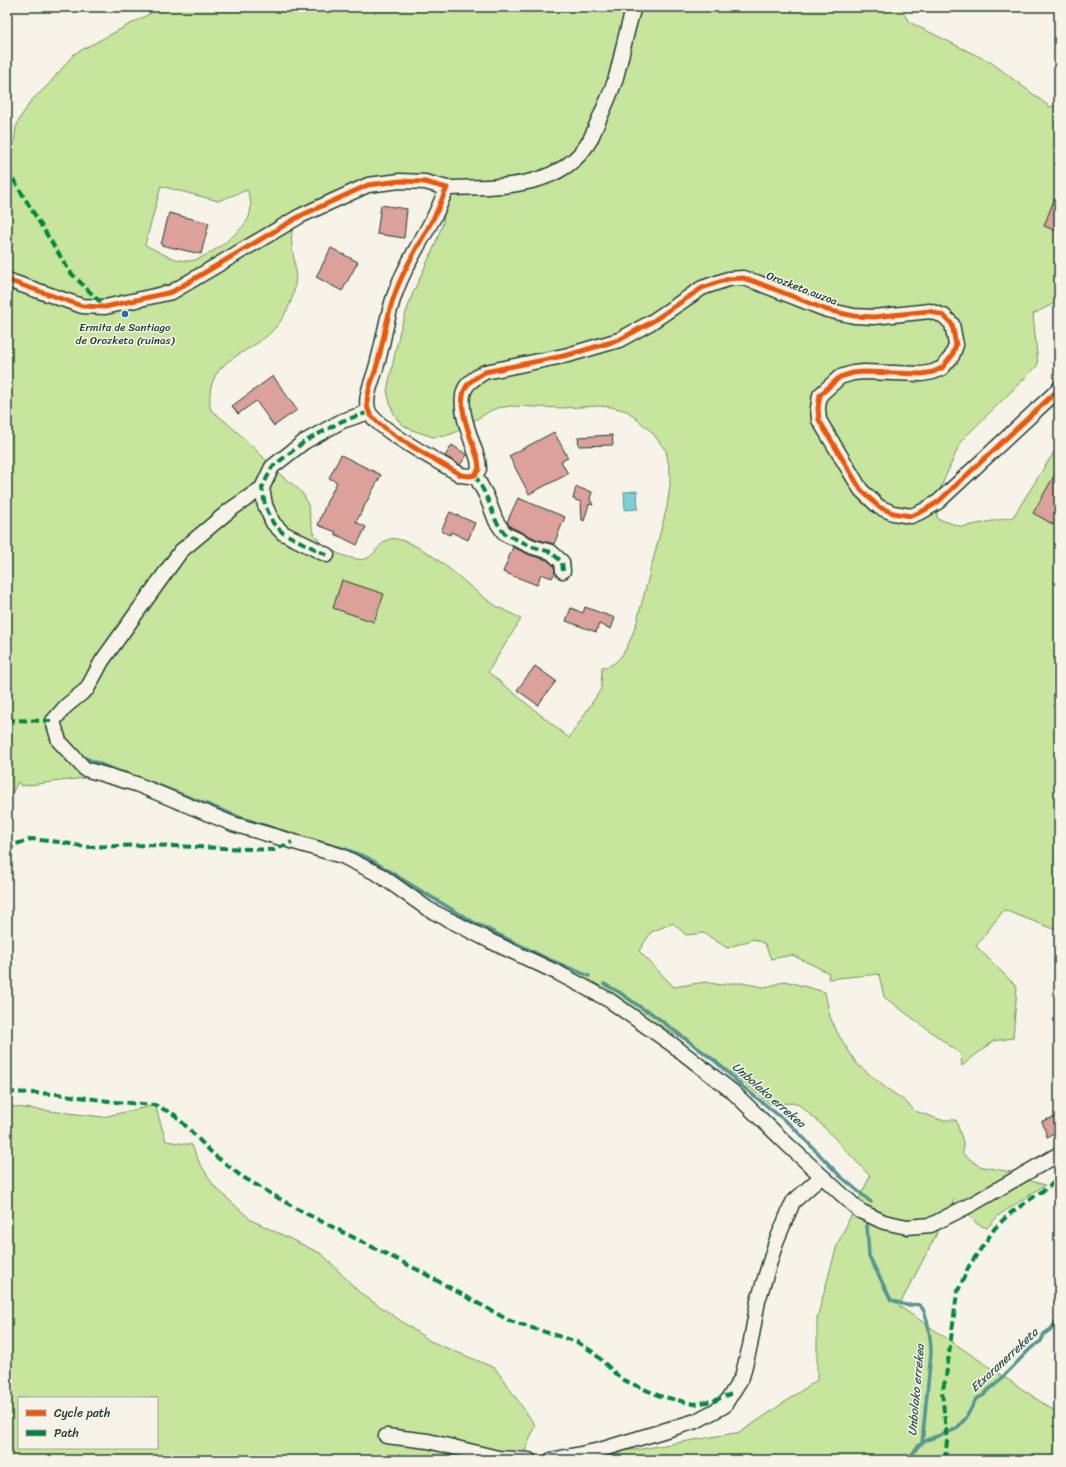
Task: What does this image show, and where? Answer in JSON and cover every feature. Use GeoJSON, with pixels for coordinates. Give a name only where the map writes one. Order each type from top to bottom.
{"type":"FeatureCollection","features":[{"type":"Feature","properties":{"kind":"street"},"geometry":{"type":"LineString","coordinates":[[7,280],[82,306],[105,307],[172,292],[300,216],[368,185],[400,181],[425,182],[447,188],[498,187],[521,184],[548,176],[560,170],[576,157],[590,140],[614,82],[634,7]]}},
{"type":"Feature","properties":{"kind":"street"},"geometry":{"type":"LineString","coordinates":[[447,188],[436,213],[411,256],[396,291],[387,318],[377,366],[368,396],[367,405],[369,412],[387,429],[461,475],[475,475],[486,495],[496,521],[505,534],[551,552],[562,562],[564,571]]}},
{"type":"Feature","properties":{"kind":"street","name":"Orozketa auzoa"},"geometry":{"type":"LineString","coordinates":[[475,475],[479,469],[478,460],[463,410],[465,388],[474,378],[485,372],[568,355],[619,340],[650,323],[702,288],[728,279],[743,278],[826,310],[854,316],[874,317],[930,311],[944,316],[952,324],[956,345],[952,356],[942,368],[933,372],[922,374],[853,373],[840,377],[820,395],[818,408],[819,420],[861,490],[879,507],[893,513],[911,516],[938,502],[1059,389]]}},
{"type":"Feature","properties":{"kind":"street"},"geometry":{"type":"LineString","coordinates":[[369,412],[342,421],[304,442],[272,467],[262,488],[230,510],[181,552],[102,661],[87,689],[66,706],[53,721],[59,741],[85,769],[136,784],[233,824],[342,856],[380,875],[428,908],[490,941],[558,973],[609,1000],[673,1045],[733,1092],[860,1210],[884,1222],[907,1227],[931,1225],[974,1203],[1059,1154]]}},
{"type":"Feature","properties":{"kind":"street"},"geometry":{"type":"LineString","coordinates":[[262,488],[265,505],[273,523],[283,533],[327,555]]}},
{"type":"Feature","properties":{"kind":"street"},"geometry":{"type":"LineString","coordinates":[[551,1460],[600,1450],[696,1421],[724,1406],[742,1377],[750,1346],[758,1301],[776,1242],[793,1202],[822,1176]]}},
{"type":"Feature","properties":{"kind":"street"},"geometry":{"type":"LineString","coordinates":[[386,1436],[428,1441],[498,1458],[529,1460]]}},
{"type":"Feature","properties":{"kind":"green space"},"geometry":{"type":"Polygon","coordinates":[[[150,7],[900,7],[909,22],[992,63],[1050,107],[1059,104],[1059,301],[1033,314],[1038,365],[961,441],[934,503],[938,519],[962,527],[1013,517],[1059,444],[1059,931],[1004,910],[976,946],[1017,987],[1013,1038],[993,1041],[962,1066],[961,1054],[884,997],[879,974],[828,979],[829,973],[792,955],[771,959],[765,944],[754,939],[727,948],[704,933],[686,935],[673,923],[651,932],[639,951],[674,987],[705,982],[721,985],[742,983],[763,987],[785,981],[825,992],[830,1017],[838,1034],[857,1064],[886,1088],[905,1101],[915,1111],[941,1120],[956,1120],[963,1142],[963,1154],[979,1166],[1011,1172],[1025,1179],[1045,1185],[999,1215],[987,1228],[977,1224],[955,1199],[899,1306],[1059,1414],[1059,1460],[593,1460],[602,1450],[635,1450],[741,1432],[817,1380],[817,1318],[837,1245],[870,1176],[821,1124],[797,1103],[770,1104],[705,1052],[574,974],[409,887],[229,819],[124,771],[85,778],[21,786],[18,782],[7,802],[7,139],[14,144],[16,127],[31,101],[48,85],[74,54],[151,13],[150,7]],[[448,184],[384,185],[294,226],[291,241],[296,274],[293,296],[287,310],[279,323],[269,334],[233,358],[223,366],[215,376],[211,389],[210,407],[211,410],[238,433],[282,476],[302,493],[308,506],[312,528],[319,541],[326,547],[347,557],[364,559],[372,555],[384,542],[388,540],[397,539],[410,543],[434,557],[493,604],[521,619],[488,672],[569,738],[601,689],[602,667],[615,663],[620,658],[628,645],[636,625],[667,507],[670,472],[666,451],[652,432],[627,411],[611,407],[598,406],[562,408],[511,406],[497,408],[454,433],[445,436],[433,437],[412,430],[403,425],[397,419],[391,407],[387,391],[400,330],[413,293],[435,245],[443,223],[448,184]],[[161,186],[145,245],[171,258],[188,261],[203,257],[222,245],[246,223],[249,217],[251,204],[247,190],[218,201],[161,186]]]}},
{"type":"Feature","properties":{"kind":"green space"},"geometry":{"type":"Polygon","coordinates":[[[155,1105],[166,1141],[192,1145],[199,1162],[214,1186],[251,1220],[322,1254],[359,1292],[430,1341],[495,1368],[535,1425],[522,1460],[7,1460],[7,1106],[103,1117],[155,1105]]]}},
{"type":"Feature","properties":{"kind":"water"},"geometry":{"type":"Polygon","coordinates":[[[637,491],[638,509],[625,510],[624,492],[637,491]]]}},
{"type":"Feature","properties":{"kind":"building"},"geometry":{"type":"Polygon","coordinates":[[[1059,189],[1059,232],[1044,226],[1059,189]]]}},
{"type":"Feature","properties":{"kind":"building"},"geometry":{"type":"Polygon","coordinates":[[[381,205],[407,209],[404,238],[377,234],[381,205]]]}},
{"type":"Feature","properties":{"kind":"building"},"geometry":{"type":"Polygon","coordinates":[[[169,213],[209,223],[201,254],[161,245],[169,213]]]}},
{"type":"Feature","properties":{"kind":"building"},"geometry":{"type":"Polygon","coordinates":[[[331,248],[358,262],[342,291],[316,277],[331,248]]]}},
{"type":"Feature","properties":{"kind":"building"},"geometry":{"type":"Polygon","coordinates":[[[273,376],[297,410],[274,426],[256,401],[238,414],[232,406],[273,376]]]}},
{"type":"Feature","properties":{"kind":"building"},"geometry":{"type":"Polygon","coordinates":[[[554,432],[568,458],[561,461],[568,474],[529,494],[509,456],[554,432]]]}},
{"type":"Feature","properties":{"kind":"building"},"geometry":{"type":"Polygon","coordinates":[[[612,435],[613,445],[579,446],[578,437],[612,435]]]}},
{"type":"Feature","properties":{"kind":"building"},"geometry":{"type":"Polygon","coordinates":[[[452,445],[467,455],[460,465],[445,456],[452,445]]]}},
{"type":"Feature","properties":{"kind":"building"},"geometry":{"type":"Polygon","coordinates":[[[341,455],[381,475],[356,522],[366,527],[357,545],[335,534],[336,532],[318,525],[327,501],[337,482],[329,478],[341,455]]]}},
{"type":"Feature","properties":{"kind":"building"},"geometry":{"type":"Polygon","coordinates":[[[1059,467],[1059,521],[1056,526],[1033,513],[1059,467]]]}},
{"type":"Feature","properties":{"kind":"building"},"geometry":{"type":"Polygon","coordinates":[[[576,487],[592,492],[590,499],[593,505],[589,504],[584,521],[582,520],[581,502],[573,499],[576,487]]]}},
{"type":"Feature","properties":{"kind":"building"},"geometry":{"type":"Polygon","coordinates":[[[518,498],[565,517],[554,544],[536,539],[511,527],[507,522],[518,498]]]}},
{"type":"Feature","properties":{"kind":"building"},"geometry":{"type":"Polygon","coordinates":[[[450,512],[475,523],[468,540],[451,532],[450,535],[441,531],[450,512]]]}},
{"type":"Feature","properties":{"kind":"building"},"geometry":{"type":"Polygon","coordinates":[[[513,547],[530,555],[547,560],[554,566],[555,572],[552,578],[541,574],[537,585],[503,572],[513,547]]]}},
{"type":"Feature","properties":{"kind":"building"},"geometry":{"type":"Polygon","coordinates":[[[342,580],[384,594],[374,622],[333,608],[342,580]]]}},
{"type":"Feature","properties":{"kind":"building"},"geometry":{"type":"Polygon","coordinates":[[[585,607],[615,618],[611,629],[599,624],[596,632],[566,621],[571,608],[583,613],[585,607]]]}},
{"type":"Feature","properties":{"kind":"building"},"geometry":{"type":"Polygon","coordinates":[[[535,666],[556,681],[538,705],[517,690],[535,666]]]}},
{"type":"Feature","properties":{"kind":"building"},"geometry":{"type":"Polygon","coordinates":[[[1059,1116],[1059,1133],[1047,1137],[1042,1121],[1059,1116]]]}},
{"type":"Feature","properties":{"kind":"waterway"},"geometry":{"type":"LineString","coordinates":[[82,757],[128,775]]}},
{"type":"Feature","properties":{"kind":"waterway"},"geometry":{"type":"LineString","coordinates":[[147,781],[239,817],[294,835]]}},
{"type":"Feature","properties":{"kind":"waterway"},"geometry":{"type":"LineString","coordinates":[[305,838],[345,849],[368,858],[473,922],[546,958],[589,976]]}},
{"type":"Feature","properties":{"kind":"waterway","name":"Unbolako errekea"},"geometry":{"type":"LineString","coordinates":[[604,984],[619,992],[646,1011],[647,1010],[715,1061],[742,1086],[793,1127],[840,1176],[871,1202]]}},
{"type":"Feature","properties":{"kind":"waterway","name":"Unbolako errekea"},"geometry":{"type":"LineString","coordinates":[[867,1225],[869,1256],[891,1300],[906,1305],[919,1305],[925,1313],[927,1320],[931,1353],[922,1444]]}},
{"type":"Feature","properties":{"kind":"waterway","name":"Etxaranerreketa"},"geometry":{"type":"LineString","coordinates":[[908,1460],[918,1446],[927,1440],[956,1429],[966,1418],[976,1399],[984,1395],[1031,1348],[1041,1341],[1044,1334],[1051,1329],[1059,1318]]}},
{"type":"Feature","properties":{"kind":"marked path"},"geometry":{"type":"LineString","coordinates":[[7,169],[70,272],[105,307]]}},
{"type":"Feature","properties":{"kind":"marked path"},"geometry":{"type":"LineString","coordinates":[[327,555],[283,533],[273,523],[265,505],[262,488],[272,467],[304,442],[342,421],[369,412]]}},
{"type":"Feature","properties":{"kind":"marked path"},"geometry":{"type":"LineString","coordinates":[[475,475],[486,495],[496,521],[505,534],[533,547],[551,552],[562,562],[563,571]]}},
{"type":"Feature","properties":{"kind":"marked path"},"geometry":{"type":"LineString","coordinates":[[7,720],[53,721]]}},
{"type":"Feature","properties":{"kind":"marked path"},"geometry":{"type":"LineString","coordinates":[[7,851],[16,844],[31,839],[60,842],[85,847],[147,845],[274,850],[292,842]]}},
{"type":"Feature","properties":{"kind":"marked path"},"geometry":{"type":"LineString","coordinates":[[7,1092],[57,1094],[116,1102],[155,1105],[175,1115],[214,1155],[241,1176],[297,1209],[418,1270],[510,1321],[577,1342],[593,1352],[621,1379],[660,1396],[694,1404],[713,1401],[731,1394]]}},
{"type":"Feature","properties":{"kind":"marked path"},"geometry":{"type":"LineString","coordinates":[[945,1460],[947,1441],[942,1392],[946,1377],[957,1293],[969,1266],[995,1228],[1009,1214],[1050,1186],[1059,1177]]}},
{"type":"Feature","properties":{"kind":"cycle path"},"geometry":{"type":"LineString","coordinates":[[7,280],[82,306],[105,307],[172,292],[300,216],[368,185],[400,181],[425,182],[447,188],[436,213],[396,291],[379,358],[369,390],[367,407],[375,419],[384,428],[397,437],[461,475],[469,476],[475,475],[479,469],[478,460],[466,424],[463,403],[463,395],[466,387],[472,380],[485,372],[568,355],[619,340],[650,323],[702,288],[728,279],[743,278],[827,310],[854,316],[874,317],[930,311],[944,316],[952,324],[956,345],[952,356],[942,368],[933,372],[922,374],[853,373],[840,377],[820,395],[818,408],[819,420],[861,490],[879,507],[893,513],[911,516],[938,502],[1059,389]]}},
{"type":"Feature","properties":{"kind":"place","name":"Ermita de Santiago de Orozketa (ruinas)"},"geometry":{"type":"Point","coordinates":[125,314]}}]}
